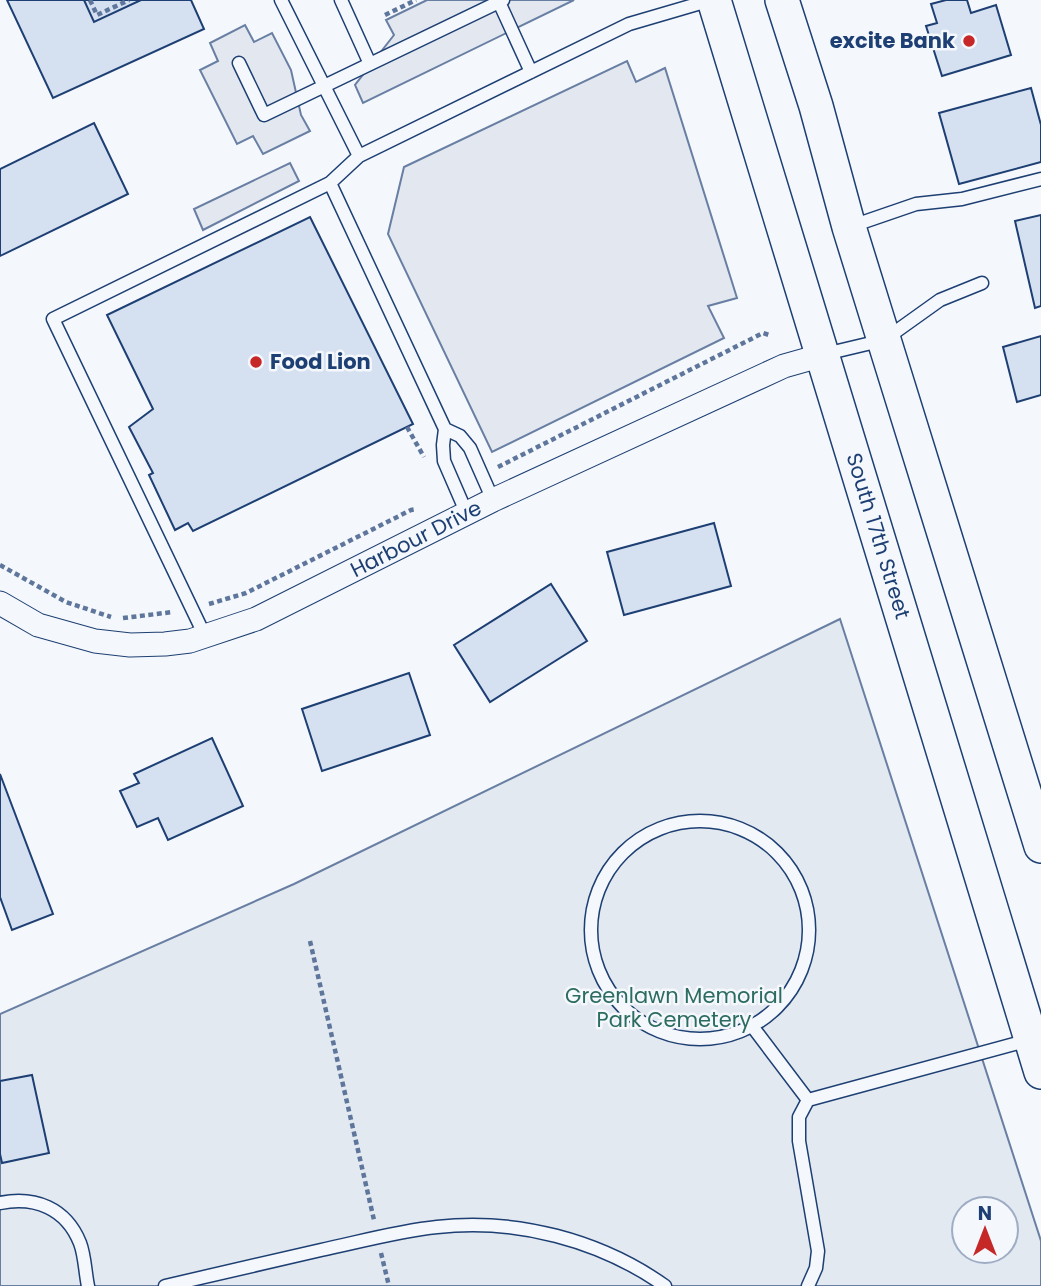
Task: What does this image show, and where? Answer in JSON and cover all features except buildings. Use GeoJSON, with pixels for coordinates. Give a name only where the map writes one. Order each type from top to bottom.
{"type":"FeatureCollection","features":[{"type":"Feature","properties":{"kind":"main road","name":"South 17th Street"},"geometry":{"type":"LineString","coordinates":[[713,0],[1036,1038],[1041,1072]]}},
{"type":"Feature","properties":{"kind":"main road"},"geometry":{"type":"LineString","coordinates":[[782,0],[816,106],[849,227],[1041,846]]}},
{"type":"Feature","properties":{"kind":"street","name":"Harbour Drive"},"geometry":{"type":"LineString","coordinates":[[0,603],[38,625],[95,641],[165,645],[205,636],[256,619],[493,500],[784,366],[823,355]]}},
{"type":"Feature","properties":{"kind":"lane"},"geometry":{"type":"LineString","coordinates":[[281,0],[359,156]]}},
{"type":"Feature","properties":{"kind":"lane"},"geometry":{"type":"LineString","coordinates":[[341,0],[370,64]]}},
{"type":"Feature","properties":{"kind":"lane"},"geometry":{"type":"LineString","coordinates":[[205,636],[53,319],[330,183],[359,156],[629,24],[713,0]]}},
{"type":"Feature","properties":{"kind":"lane"},"geometry":{"type":"LineString","coordinates":[[239,63],[264,115],[501,1],[531,72]]}},
{"type":"Feature","properties":{"kind":"lane"},"geometry":{"type":"LineString","coordinates":[[849,227],[916,204],[962,199],[1041,180]]}},
{"type":"Feature","properties":{"kind":"lane"},"geometry":{"type":"LineString","coordinates":[[330,183],[445,429],[444,461],[467,513]]}},
{"type":"Feature","properties":{"kind":"lane"},"geometry":{"type":"LineString","coordinates":[[823,355],[884,340],[940,300],[982,283]]}},
{"type":"Feature","properties":{"kind":"lane"},"geometry":{"type":"LineString","coordinates":[[445,429],[460,436],[470,448],[493,500]]}},
{"type":"Feature","properties":{"kind":"lane"},"geometry":{"type":"LineString","coordinates":[[688,821],[731,825],[769,845],[784,860],[796,878],[809,918],[805,961],[785,998],[752,1026],[711,1038],[669,1034],[649,1026],[631,1014],[604,982],[591,941],[595,898],[615,861],[630,846],[648,834],[688,821]]}},
{"type":"Feature","properties":{"kind":"lane"},"geometry":{"type":"LineString","coordinates":[[752,1026],[808,1100]]}},
{"type":"Feature","properties":{"kind":"lane"},"geometry":{"type":"LineString","coordinates":[[808,1286],[816,1268],[818,1251],[799,1141],[799,1117],[808,1100],[1036,1038]]}},
{"type":"Feature","properties":{"kind":"lane"},"geometry":{"type":"LineString","coordinates":[[0,1203],[13,1200],[35,1202],[55,1211],[70,1225],[80,1244],[88,1286]]}},
{"type":"Feature","properties":{"kind":"lane"},"geometry":{"type":"LineString","coordinates":[[165,1286],[378,1237],[437,1227],[494,1225],[545,1232],[604,1252],[665,1286]]}},
{"type":"Feature","properties":{"kind":"path"},"geometry":{"type":"LineString","coordinates":[[90,0],[92,11],[97,15],[129,0]]}},
{"type":"Feature","properties":{"kind":"path"},"geometry":{"type":"LineString","coordinates":[[385,15],[416,0]]}},
{"type":"Feature","properties":{"kind":"path"},"geometry":{"type":"LineString","coordinates":[[482,475],[763,333],[769,335]]}},
{"type":"Feature","properties":{"kind":"path"},"geometry":{"type":"LineString","coordinates":[[0,565],[66,602],[115,618],[192,610],[246,593],[411,510],[427,508],[436,498],[457,489]]}},
{"type":"Feature","properties":{"kind":"path"},"geometry":{"type":"LineString","coordinates":[[310,941],[389,1286]]}},
{"type":"Feature","properties":{"kind":"green space","name":"Greenlawn Memorial Park Cemetery"},"geometry":{"type":"Polygon","coordinates":[[[840,619],[1041,1241],[1041,1286],[0,1286],[0,1014],[294,884],[840,619]]]}},
{"type":"Feature","properties":{"kind":"shaded area"},"geometry":{"type":"Polygon","coordinates":[[[427,0],[574,0],[363,103],[355,85],[394,35],[386,20],[427,0]]]}},
{"type":"Feature","properties":{"kind":"shaded area"},"geometry":{"type":"Polygon","coordinates":[[[245,25],[254,42],[272,33],[291,70],[301,115],[310,131],[263,154],[253,136],[237,144],[200,70],[218,61],[210,43],[245,25]]]}},
{"type":"Feature","properties":{"kind":"shaded area"},"geometry":{"type":"Polygon","coordinates":[[[627,61],[636,82],[665,68],[737,298],[708,306],[724,338],[492,452],[388,234],[404,167],[627,61]]]}},
{"type":"Feature","properties":{"kind":"shaded area"},"geometry":{"type":"Polygon","coordinates":[[[290,163],[299,181],[203,230],[194,209],[290,163]]]}},
{"type":"Feature","properties":{"kind":"place","name":"excite Bank"},"geometry":{"type":"Point","coordinates":[969,41]}},
{"type":"Feature","properties":{"kind":"place","name":"Food Lion"},"geometry":{"type":"Point","coordinates":[256,362]}}]}
